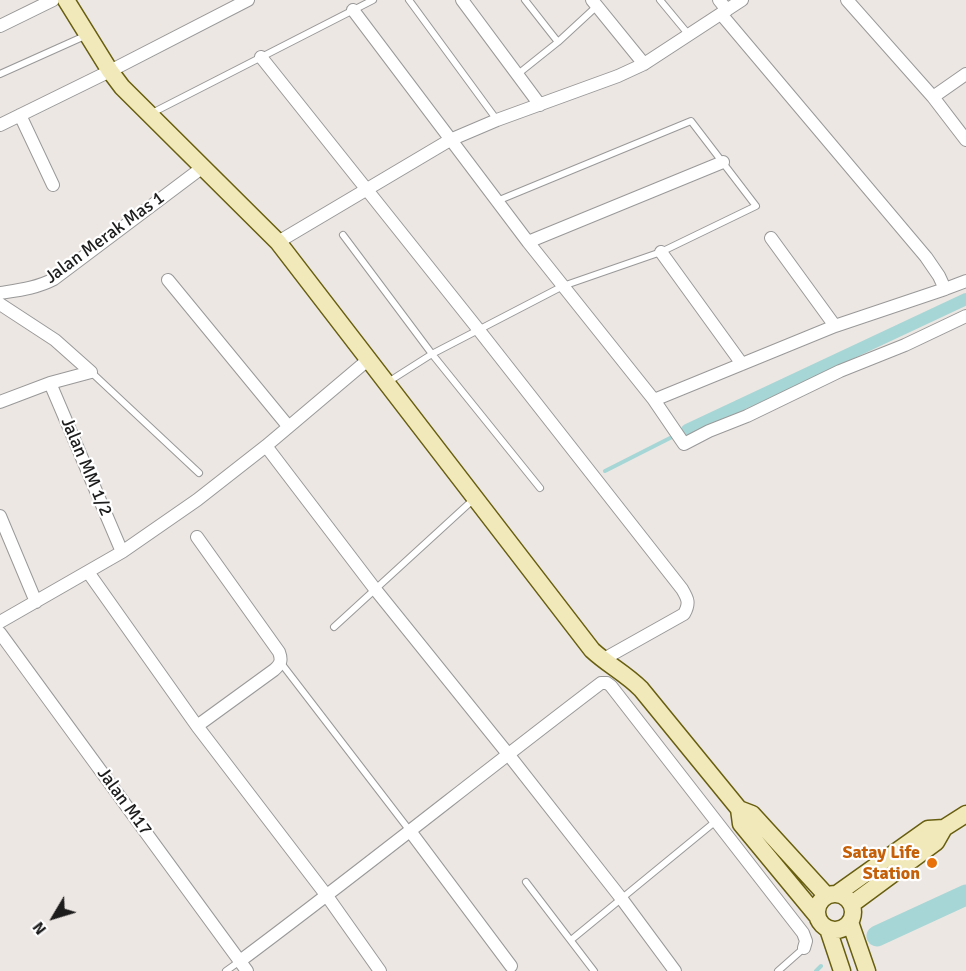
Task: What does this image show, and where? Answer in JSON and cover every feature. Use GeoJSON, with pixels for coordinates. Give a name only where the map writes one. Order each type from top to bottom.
{"type":"FeatureCollection","features":[{"type":"Feature","properties":{"kind":"street"},"geometry":{"type":"LineString","coordinates":[[0,26],[53,0]]}},
{"type":"Feature","properties":{"kind":"street"},"geometry":{"type":"LineString","coordinates":[[66,0],[122,87],[278,242],[592,650],[602,660],[623,672],[641,689],[738,809],[741,824],[823,926],[834,930],[850,922],[854,910],[844,895],[832,894],[752,814],[738,809]]}},
{"type":"Feature","properties":{"kind":"street"},"geometry":{"type":"LineString","coordinates":[[0,125],[248,0]]}},
{"type":"Feature","properties":{"kind":"street"},"geometry":{"type":"LineString","coordinates":[[462,0],[540,105]]}},
{"type":"Feature","properties":{"kind":"street"},"geometry":{"type":"LineString","coordinates":[[278,242],[450,140],[644,64],[690,35],[722,8],[741,0]]}},
{"type":"Feature","properties":{"kind":"street"},"geometry":{"type":"LineString","coordinates":[[847,0],[933,97],[966,140]]}},
{"type":"Feature","properties":{"kind":"street"},"geometry":{"type":"LineString","coordinates":[[594,3],[644,64]]}},
{"type":"Feature","properties":{"kind":"street"},"geometry":{"type":"LineString","coordinates":[[722,8],[926,257],[945,289]]}},
{"type":"Feature","properties":{"kind":"street"},"geometry":{"type":"LineString","coordinates":[[353,10],[528,242],[654,400],[684,444],[840,371],[905,345],[966,316]]}},
{"type":"Feature","properties":{"kind":"street"},"geometry":{"type":"LineString","coordinates":[[261,57],[478,329],[687,597],[688,607],[684,614],[602,660]]}},
{"type":"Feature","properties":{"kind":"street"},"geometry":{"type":"LineString","coordinates":[[933,97],[966,74]]}},
{"type":"Feature","properties":{"kind":"street"},"geometry":{"type":"LineString","coordinates":[[20,115],[53,184]]}},
{"type":"Feature","properties":{"kind":"street"},"geometry":{"type":"LineString","coordinates":[[528,242],[723,162]]}},
{"type":"Feature","properties":{"kind":"street","name":"Jalan Merak Mas 1"},"geometry":{"type":"LineString","coordinates":[[0,293],[29,289],[54,279],[203,167]]}},
{"type":"Feature","properties":{"kind":"street"},"geometry":{"type":"LineString","coordinates":[[771,238],[835,326]]}},
{"type":"Feature","properties":{"kind":"street"},"geometry":{"type":"LineString","coordinates":[[662,252],[742,364]]}},
{"type":"Feature","properties":{"kind":"street"},"geometry":{"type":"LineString","coordinates":[[168,280],[288,426]]}},
{"type":"Feature","properties":{"kind":"street"},"geometry":{"type":"LineString","coordinates":[[654,400],[835,326],[966,281]]}},
{"type":"Feature","properties":{"kind":"street"},"geometry":{"type":"LineString","coordinates":[[0,304],[55,340],[91,372]]}},
{"type":"Feature","properties":{"kind":"street"},"geometry":{"type":"LineString","coordinates":[[0,622],[122,552],[198,500],[369,359]]}},
{"type":"Feature","properties":{"kind":"street"},"geometry":{"type":"LineString","coordinates":[[0,402],[50,383],[91,372]]}},
{"type":"Feature","properties":{"kind":"street","name":"Jalan MM 1/2"},"geometry":{"type":"LineString","coordinates":[[50,383],[122,552]]}},
{"type":"Feature","properties":{"kind":"street"},"geometry":{"type":"LineString","coordinates":[[266,446],[375,589],[621,898],[675,971]]}},
{"type":"Feature","properties":{"kind":"street"},"geometry":{"type":"LineString","coordinates":[[0,516],[36,602]]}},
{"type":"Feature","properties":{"kind":"street"},"geometry":{"type":"LineString","coordinates":[[197,537],[279,651],[281,658],[281,663],[274,670],[197,726]]}},
{"type":"Feature","properties":{"kind":"street"},"geometry":{"type":"LineString","coordinates":[[88,572],[197,726],[327,896],[380,971]]}},
{"type":"Feature","properties":{"kind":"street","name":"Jalan M17"},"geometry":{"type":"LineString","coordinates":[[0,633],[244,966]]}},
{"type":"Feature","properties":{"kind":"street"},"geometry":{"type":"LineString","coordinates":[[244,966],[327,896],[601,683],[607,683],[717,820],[803,933],[806,941],[804,948]]}},
{"type":"Feature","properties":{"kind":"street"},"geometry":{"type":"LineString","coordinates":[[852,904],[936,842],[944,828],[966,814]]}},
{"type":"Feature","properties":{"kind":"street"},"geometry":{"type":"LineString","coordinates":[[817,916],[821,899],[832,894],[928,829],[944,828]]}},
{"type":"Feature","properties":{"kind":"street"},"geometry":{"type":"LineString","coordinates":[[410,831],[511,966]]}},
{"type":"Feature","properties":{"kind":"street"},"geometry":{"type":"LineString","coordinates":[[850,922],[867,971]]}},
{"type":"Feature","properties":{"kind":"street"},"geometry":{"type":"LineString","coordinates":[[828,929],[842,971]]}},
{"type":"Feature","properties":{"kind":"lane"},"geometry":{"type":"LineString","coordinates":[[149,115],[373,0]]}},
{"type":"Feature","properties":{"kind":"lane"},"geometry":{"type":"LineString","coordinates":[[409,0],[497,120]]}},
{"type":"Feature","properties":{"kind":"lane"},"geometry":{"type":"LineString","coordinates":[[525,0],[558,42]]}},
{"type":"Feature","properties":{"kind":"lane"},"geometry":{"type":"LineString","coordinates":[[660,0],[690,35]]}},
{"type":"Feature","properties":{"kind":"lane"},"geometry":{"type":"LineString","coordinates":[[518,74],[558,42],[594,3]]}},
{"type":"Feature","properties":{"kind":"lane"},"geometry":{"type":"LineString","coordinates":[[0,74],[87,34]]}},
{"type":"Feature","properties":{"kind":"lane"},"geometry":{"type":"LineString","coordinates":[[387,383],[432,354],[563,286],[662,252],[756,206],[691,121],[497,201]]}},
{"type":"Feature","properties":{"kind":"lane"},"geometry":{"type":"LineString","coordinates":[[343,235],[432,354],[540,488]]}},
{"type":"Feature","properties":{"kind":"lane"},"geometry":{"type":"LineString","coordinates":[[91,372],[199,472]]}},
{"type":"Feature","properties":{"kind":"lane"},"geometry":{"type":"LineString","coordinates":[[334,627],[476,497]]}},
{"type":"Feature","properties":{"kind":"lane"},"geometry":{"type":"LineString","coordinates":[[281,663],[410,831]]}},
{"type":"Feature","properties":{"kind":"lane"},"geometry":{"type":"LineString","coordinates":[[571,940],[717,820]]}},
{"type":"Feature","properties":{"kind":"lane"},"geometry":{"type":"LineString","coordinates":[[526,882],[594,971]]}},
{"type":"Feature","properties":{"kind":"lane"},"geometry":{"type":"LineString","coordinates":[[778,971],[804,948]]}},
{"type":"Feature","properties":{"kind":"lane"},"geometry":{"type":"LineString","coordinates":[[226,971],[244,966]]}},
{"type":"Feature","properties":{"kind":"waterway"},"geometry":{"type":"LineString","coordinates":[[687,430],[966,299]]}},
{"type":"Feature","properties":{"kind":"waterway"},"geometry":{"type":"LineString","coordinates":[[605,471],[672,437]]}},
{"type":"Feature","properties":{"kind":"waterway"},"geometry":{"type":"LineString","coordinates":[[877,936],[966,895]]}},
{"type":"Feature","properties":{"kind":"waterway"},"geometry":{"type":"LineString","coordinates":[[816,971],[821,966]]}},
{"type":"Feature","properties":{"kind":"place","name":"Satay Life Station"},"geometry":{"type":"Point","coordinates":[932,863]}}]}
